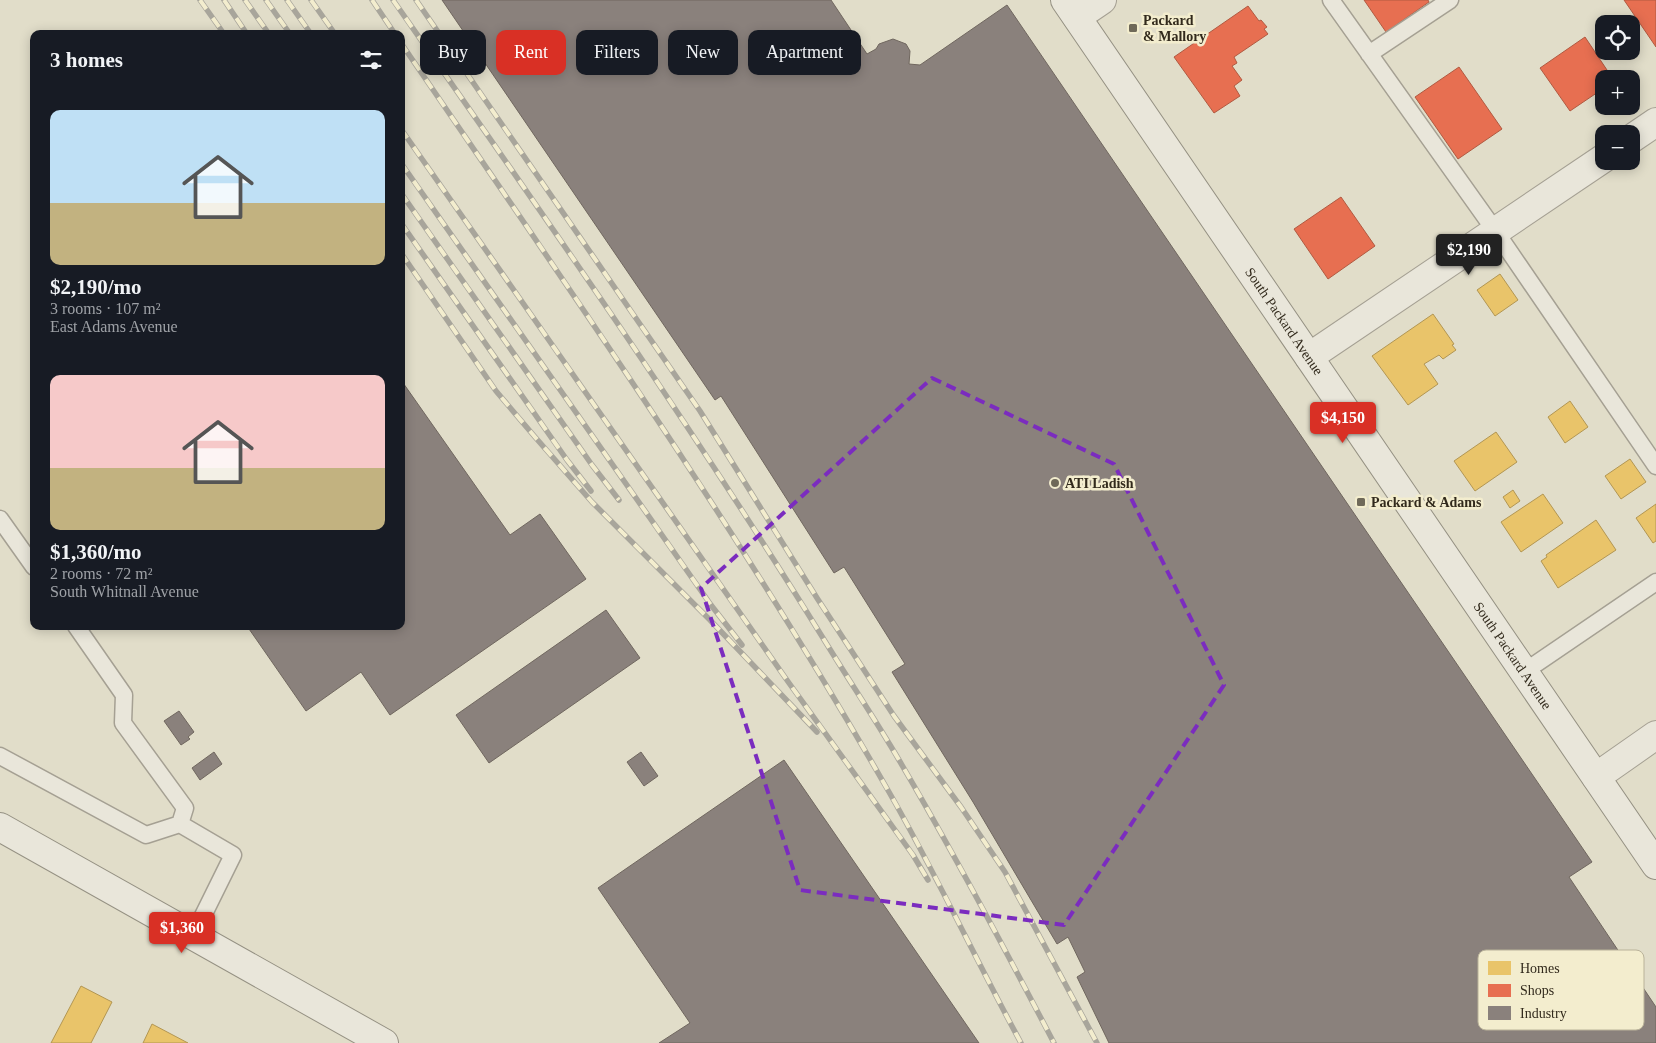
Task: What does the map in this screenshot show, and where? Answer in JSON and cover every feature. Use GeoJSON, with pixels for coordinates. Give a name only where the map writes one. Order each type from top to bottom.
{"type":"FeatureCollection","features":[{"type":"Feature","properties":{"kind":"street"},"geometry":{"type":"LineString","coordinates":[[1071,9],[1102,0]]}},
{"type":"Feature","properties":{"kind":"street","name":"South Packard Avenue"},"geometry":{"type":"LineString","coordinates":[[1071,9],[1656,865]]}},
{"type":"Feature","properties":{"kind":"street"},"geometry":{"type":"LineString","coordinates":[[1640,133],[1656,122]]}},
{"type":"Feature","properties":{"kind":"street"},"geometry":{"type":"LineString","coordinates":[[1309,358],[1595,164]]}},
{"type":"Feature","properties":{"kind":"street"},"geometry":{"type":"LineString","coordinates":[[1596,777],[1656,735]]}},
{"type":"Feature","properties":{"kind":"street"},"geometry":{"type":"LineString","coordinates":[[0,827],[384,1043]]}},
{"type":"Feature","properties":{"kind":"lane"},"geometry":{"type":"LineString","coordinates":[[1331,0],[1496,232],[1656,466]]}},
{"type":"Feature","properties":{"kind":"lane"},"geometry":{"type":"LineString","coordinates":[[1369,54],[1450,0]]}},
{"type":"Feature","properties":{"kind":"lane"},"geometry":{"type":"LineString","coordinates":[[0,519],[30,561]]}},
{"type":"Feature","properties":{"kind":"lane"},"geometry":{"type":"LineString","coordinates":[[1524,672],[1656,582]]}},
{"type":"Feature","properties":{"kind":"lane"},"geometry":{"type":"LineString","coordinates":[[79,630],[124,695],[123,723],[185,808],[180,824]]}},
{"type":"Feature","properties":{"kind":"lane"},"geometry":{"type":"LineString","coordinates":[[0,756],[146,835],[180,824],[233,855],[193,936]]}},
{"type":"Feature","properties":{"kind":"highlighted area"},"geometry":{"type":"Polygon","coordinates":[[[932,378],[1114,464],[1224,685],[1064,925],[800,890],[701,588],[932,378]]]}},
{"type":"Feature","properties":{"kind":"building: Homes"},"geometry":{"type":"Polygon","coordinates":[[[1500,274],[1518,300],[1495,316],[1477,290],[1500,274]]]}},
{"type":"Feature","properties":{"kind":"building: Homes"},"geometry":{"type":"Polygon","coordinates":[[[1433,314],[1454,344],[1452,345],[1456,350],[1443,359],[1439,355],[1424,364],[1438,384],[1408,405],[1372,356],[1433,314]]]}},
{"type":"Feature","properties":{"kind":"building: Homes"},"geometry":{"type":"Polygon","coordinates":[[[1570,401],[1588,427],[1565,443],[1548,417],[1570,401]]]}},
{"type":"Feature","properties":{"kind":"building: Homes"},"geometry":{"type":"Polygon","coordinates":[[[1496,432],[1517,462],[1475,491],[1454,461],[1496,432]]]}},
{"type":"Feature","properties":{"kind":"building: Homes"},"geometry":{"type":"Polygon","coordinates":[[[1630,459],[1646,482],[1621,499],[1605,476],[1630,459]]]}},
{"type":"Feature","properties":{"kind":"building: Homes"},"geometry":{"type":"Polygon","coordinates":[[[1513,490],[1520,501],[1510,508],[1503,497],[1513,490]]]}},
{"type":"Feature","properties":{"kind":"building: Homes"},"geometry":{"type":"Polygon","coordinates":[[[1543,494],[1563,523],[1521,552],[1501,522],[1543,494]]]}},
{"type":"Feature","properties":{"kind":"building: Homes"},"geometry":{"type":"Polygon","coordinates":[[[1656,504],[1656,541],[1653,543],[1636,518],[1656,504]]]}},
{"type":"Feature","properties":{"kind":"building: Homes"},"geometry":{"type":"Polygon","coordinates":[[[1596,520],[1616,550],[1558,588],[1541,561],[1547,557],[1546,555],[1596,520]]]}},
{"type":"Feature","properties":{"kind":"building: Homes"},"geometry":{"type":"Polygon","coordinates":[[[81,986],[112,1002],[91,1043],[51,1043],[81,986]]]}},
{"type":"Feature","properties":{"kind":"building: Homes"},"geometry":{"type":"Polygon","coordinates":[[[152,1024],[188,1043],[143,1043],[152,1024]]]}},
{"type":"Feature","properties":{"kind":"building: Shops"},"geometry":{"type":"Polygon","coordinates":[[[1364,0],[1428,0],[1429,2],[1386,32],[1364,0]]]}},
{"type":"Feature","properties":{"kind":"building: Shops"},"geometry":{"type":"Polygon","coordinates":[[[1624,0],[1656,0],[1656,47],[1640,24],[1640,15],[1634,15],[1624,0]]]}},
{"type":"Feature","properties":{"kind":"building: Shops"},"geometry":{"type":"Polygon","coordinates":[[[1248,6],[1259,21],[1261,20],[1267,27],[1264,29],[1268,34],[1234,57],[1237,63],[1232,66],[1242,80],[1234,86],[1240,96],[1214,113],[1174,57],[1248,6]]]}},
{"type":"Feature","properties":{"kind":"building: Shops"},"geometry":{"type":"Polygon","coordinates":[[[1585,37],[1595,52],[1595,60],[1600,60],[1607,70],[1595,70],[1595,94],[1570,111],[1540,68],[1585,37]]]}},
{"type":"Feature","properties":{"kind":"building: Shops"},"geometry":{"type":"Polygon","coordinates":[[[1459,67],[1502,129],[1458,159],[1415,97],[1459,67]]]}},
{"type":"Feature","properties":{"kind":"building: Shops"},"geometry":{"type":"Polygon","coordinates":[[[1341,197],[1375,246],[1328,279],[1294,229],[1341,197]]]}},
{"type":"Feature","properties":{"kind":"building: Industry","name":"ATI Ladish"},"geometry":{"type":"Polygon","coordinates":[[[442,0],[831,0],[851,30],[748,30],[748,75],[861,75],[861,45],[867,54],[876,49],[879,44],[893,39],[906,44],[910,51],[909,64],[920,65],[1007,5],[1592,862],[1569,877],[1618,950],[1478,950],[1478,1030],[1644,1030],[1644,989],[1656,1007],[1656,1043],[1109,1043],[1077,977],[1085,972],[1068,937],[1057,944],[973,802],[892,672],[905,664],[844,567],[834,573],[721,396],[715,400],[486,64],[486,30],[462,30],[442,0]]]}},
{"type":"Feature","properties":{"kind":"building: Industry"},"geometry":{"type":"Polygon","coordinates":[[[405,386],[510,535],[540,514],[586,579],[390,715],[361,672],[306,711],[250,630],[405,630],[405,386]]]}},
{"type":"Feature","properties":{"kind":"building: Industry"},"geometry":{"type":"Polygon","coordinates":[[[606,610],[640,658],[489,763],[456,715],[606,610]]]}},
{"type":"Feature","properties":{"kind":"building: Industry"},"geometry":{"type":"Polygon","coordinates":[[[179,711],[194,732],[188,737],[190,739],[181,745],[164,721],[179,711]]]}},
{"type":"Feature","properties":{"kind":"building: Industry"},"geometry":{"type":"Polygon","coordinates":[[[214,752],[222,764],[200,780],[192,768],[214,752]]]}},
{"type":"Feature","properties":{"kind":"building: Industry"},"geometry":{"type":"Polygon","coordinates":[[[641,752],[658,776],[644,786],[627,762],[641,752]]]}},
{"type":"Feature","properties":{"kind":"building: Industry"},"geometry":{"type":"Polygon","coordinates":[[[784,760],[979,1043],[659,1043],[690,1023],[598,888],[784,760]]]}},
{"type":"Feature","properties":{"kind":"railway"},"geometry":{"type":"LineString","coordinates":[[200,0],[221,30]]}},
{"type":"Feature","properties":{"kind":"railway"},"geometry":{"type":"LineString","coordinates":[[224,0],[244,30]]}},
{"type":"Feature","properties":{"kind":"railway"},"geometry":{"type":"LineString","coordinates":[[245,0],[266,30]]}},
{"type":"Feature","properties":{"kind":"railway"},"geometry":{"type":"LineString","coordinates":[[266,0],[287,30]]}},
{"type":"Feature","properties":{"kind":"railway"},"geometry":{"type":"LineString","coordinates":[[287,0],[308,30]]}},
{"type":"Feature","properties":{"kind":"railway"},"geometry":{"type":"LineString","coordinates":[[311,0],[332,30]]}},
{"type":"Feature","properties":{"kind":"railway"},"geometry":{"type":"LineString","coordinates":[[372,0],[392,30]]}},
{"type":"Feature","properties":{"kind":"railway"},"geometry":{"type":"LineString","coordinates":[[393,0],[612,316],[772,557],[881,729],[978,900],[1054,1043]]}},
{"type":"Feature","properties":{"kind":"railway"},"geometry":{"type":"LineString","coordinates":[[416,0],[700,411],[817,598],[894,716],[961,807],[1005,872],[1097,1043]]}},
{"type":"Feature","properties":{"kind":"railway"},"geometry":{"type":"LineString","coordinates":[[405,49],[590,320],[774,600],[889,792],[1021,1043]]}},
{"type":"Feature","properties":{"kind":"railway"},"geometry":{"type":"LineString","coordinates":[[405,135],[789,683],[913,855],[928,880]]}},
{"type":"Feature","properties":{"kind":"railway"},"geometry":{"type":"LineString","coordinates":[[405,169],[711,605],[742,645]]}},
{"type":"Feature","properties":{"kind":"railway"},"geometry":{"type":"LineString","coordinates":[[405,199],[592,465],[619,500]]}},
{"type":"Feature","properties":{"kind":"railway"},"geometry":{"type":"LineString","coordinates":[[405,229],[567,460],[591,491]]}},
{"type":"Feature","properties":{"kind":"railway"},"geometry":{"type":"LineString","coordinates":[[405,259],[496,391],[535,437],[592,502],[710,620],[817,732]]}},
{"type":"Feature","properties":{"kind":"place","name":"Packard & Mallory"},"geometry":{"type":"Point","coordinates":[1133,28]}},
{"type":"Feature","properties":{"kind":"place","name":"ATI Ladish"},"geometry":{"type":"Point","coordinates":[1055,483]}},
{"type":"Feature","properties":{"kind":"place","name":"Packard & Adams"},"geometry":{"type":"Point","coordinates":[1361,502]}}]}
